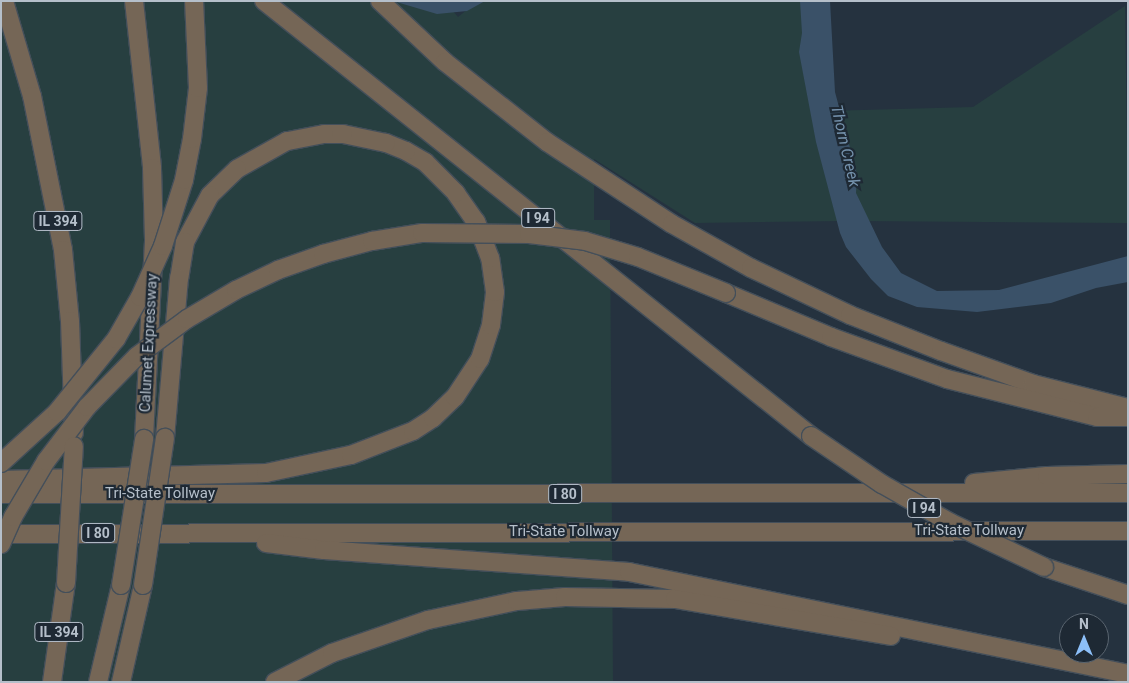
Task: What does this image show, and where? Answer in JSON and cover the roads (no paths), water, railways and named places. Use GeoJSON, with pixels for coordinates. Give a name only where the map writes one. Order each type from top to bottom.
{"type":"FeatureCollection","features":[{"type":"Feature","properties":{"kind":"highway","name":"IL 394"},"geometry":{"type":"LineString","coordinates":[[4,1],[32,96],[63,250],[70,321],[74,446],[66,583],[52,682]]}},
{"type":"Feature","properties":{"kind":"highway","name":"Calumet Expressway"},"geometry":{"type":"LineString","coordinates":[[98,682],[121,585],[144,439],[154,241],[152,168],[140,39],[134,1]]}},
{"type":"Feature","properties":{"kind":"highway"},"geometry":{"type":"LineString","coordinates":[[1,463],[57,412],[116,339],[140,297],[163,246],[184,180],[192,139],[198,88],[194,1]]}},
{"type":"Feature","properties":{"kind":"highway","name":"I 94"},"geometry":{"type":"LineString","coordinates":[[264,1],[811,436],[882,484],[951,524],[1044,567],[1128,595]]}},
{"type":"Feature","properties":{"kind":"highway"},"geometry":{"type":"LineString","coordinates":[[380,1],[445,62],[505,110],[607,183],[751,268],[850,315],[941,351],[1033,384],[1128,408]]}},
{"type":"Feature","properties":{"kind":"highway"},"geometry":{"type":"LineString","coordinates":[[1,480],[266,473],[351,455],[413,431],[433,418],[455,397],[480,359],[491,325],[495,292],[490,258],[476,222],[456,193],[425,162],[406,151],[386,143],[342,134],[316,135],[288,142],[237,168],[210,195],[185,242],[179,278],[165,438],[143,585],[121,682]]}},
{"type":"Feature","properties":{"kind":"highway"},"geometry":{"type":"LineString","coordinates":[[1,544],[13,517],[46,461],[87,407],[137,356],[187,319],[236,290],[314,257],[372,241],[422,233],[529,234],[585,241],[638,257],[831,337],[947,379],[1097,417],[1128,418]]}},
{"type":"Feature","properties":{"kind":"highway"},"geometry":{"type":"LineString","coordinates":[[860,493],[1047,476],[1128,474]]}},
{"type":"Feature","properties":{"kind":"highway","name":"Tri-State Tollway"},"geometry":{"type":"LineString","coordinates":[[1,494],[1128,492]]}},
{"type":"Feature","properties":{"kind":"highway","name":"Tri-State Tollway"},"geometry":{"type":"LineString","coordinates":[[1,534],[1128,531]]}},
{"type":"Feature","properties":{"kind":"highway"},"geometry":{"type":"LineString","coordinates":[[194,533],[324,550],[629,572],[920,629],[1004,650],[1128,674]]}},
{"type":"Feature","properties":{"kind":"highway"},"geometry":{"type":"LineString","coordinates":[[275,682],[332,653],[428,620],[517,601],[565,597],[675,599],[918,640],[1004,650]]}},
{"type":"Feature","properties":{"kind":"water"},"geometry":{"type":"Polygon","coordinates":[[[393,1],[485,1],[467,11],[437,14],[393,1]]]}},
{"type":"Feature","properties":{"kind":"water","name":"Thorn Creek"},"geometry":{"type":"Polygon","coordinates":[[[800,1],[830,1],[835,92],[857,174],[856,193],[882,247],[901,273],[937,291],[999,290],[1128,256],[1128,282],[1096,288],[1051,303],[977,312],[917,307],[888,296],[871,279],[846,247],[840,233],[816,142],[799,52],[802,33],[800,1]]]}}]}
